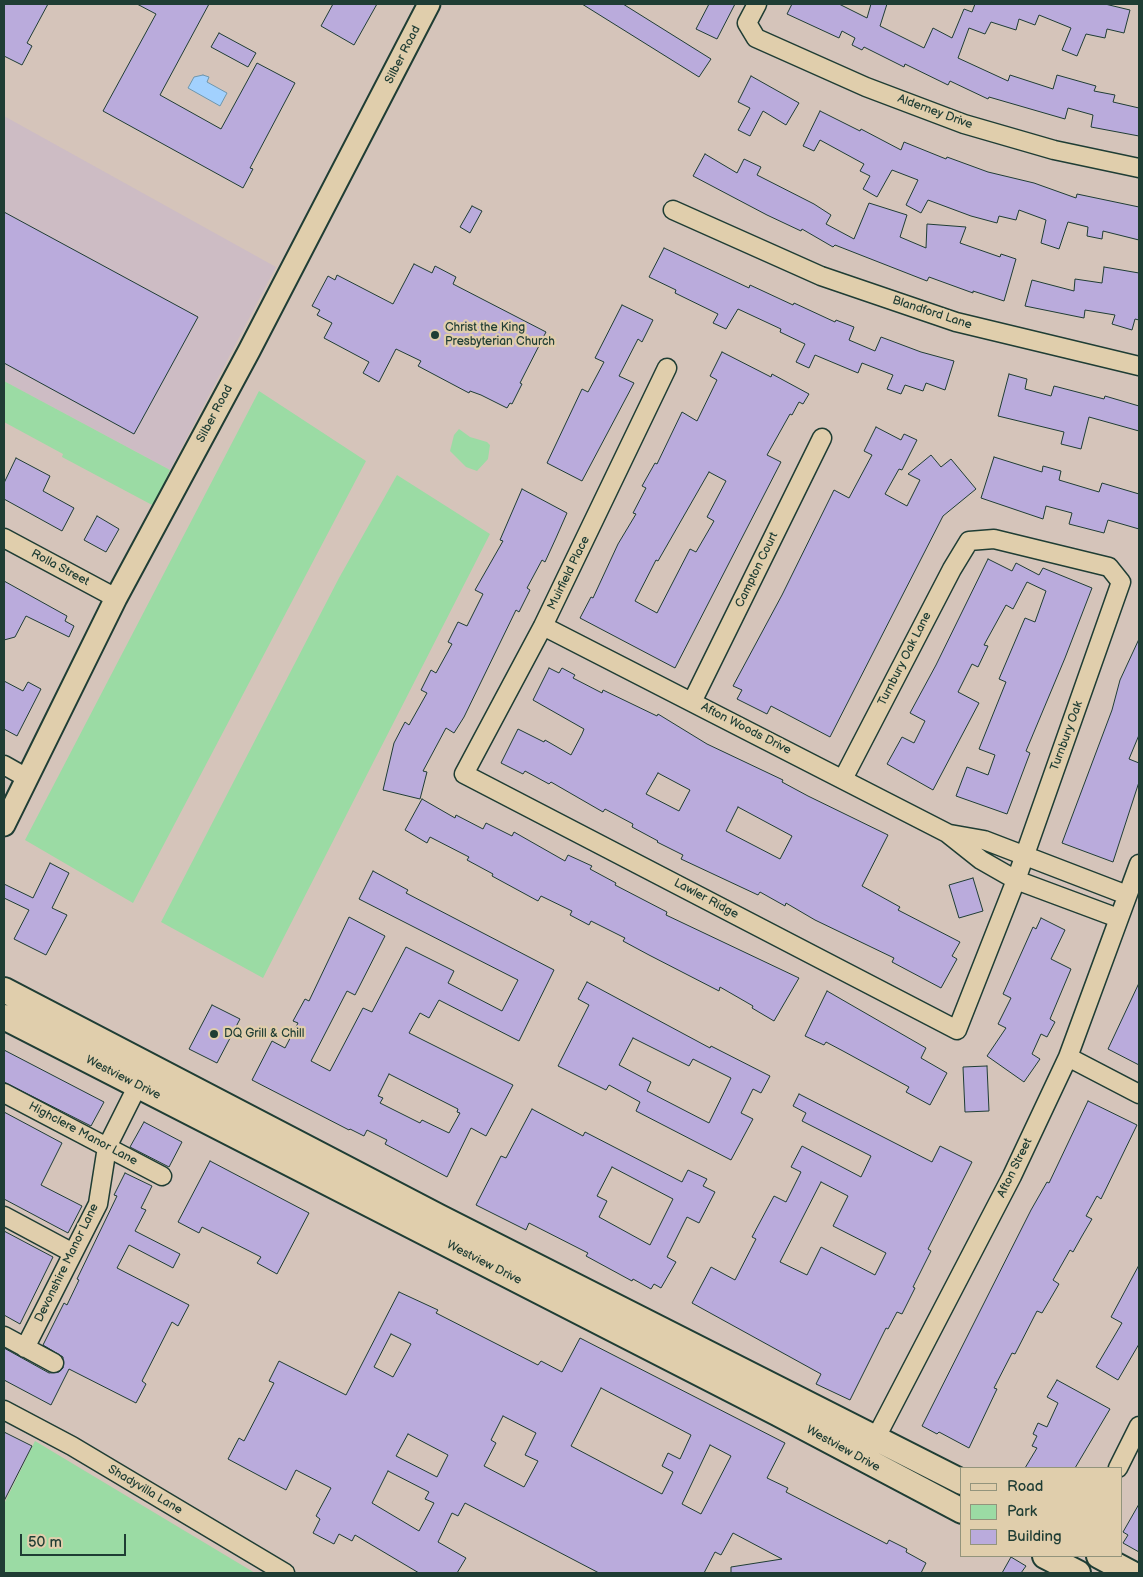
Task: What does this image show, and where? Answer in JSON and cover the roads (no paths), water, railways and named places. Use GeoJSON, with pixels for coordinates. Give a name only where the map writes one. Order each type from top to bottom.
{"type":"FeatureCollection","features":[{"type":"Feature","properties":{"kind":"main road","name":"Westview Drive"},"geometry":{"type":"LineString","coordinates":[[4,990],[142,1075],[434,1226],[960,1511]]}},
{"type":"Feature","properties":{"kind":"main road","name":"Westview Drive"},"geometry":{"type":"LineString","coordinates":[[4,1017],[142,1075]]}},
{"type":"Feature","properties":{"kind":"main road","name":"Westview Drive"},"geometry":{"type":"LineString","coordinates":[[434,1226],[876,1437],[960,1481]]}},
{"type":"Feature","properties":{"kind":"main road"},"geometry":{"type":"LineString","coordinates":[[1047,1557],[1070,1567]]}},
{"type":"Feature","properties":{"kind":"main road"},"geometry":{"type":"LineString","coordinates":[[1101,1557],[1131,1573]]}},
{"type":"Feature","properties":{"kind":"street","name":"Silber Road"},"geometry":{"type":"LineString","coordinates":[[4,825],[116,598],[278,296],[429,4]]}},
{"type":"Feature","properties":{"kind":"street","name":"Alderney Drive"},"geometry":{"type":"LineString","coordinates":[[757,4],[748,23],[756,38],[866,87],[964,124],[1054,150],[1139,168]]}},
{"type":"Feature","properties":{"kind":"street","name":"Blandford Lane"},"geometry":{"type":"LineString","coordinates":[[673,210],[821,276],[956,322],[1139,366]]}},
{"type":"Feature","properties":{"kind":"street","name":"Muirfield Place"},"geometry":{"type":"LineString","coordinates":[[464,774],[543,626],[667,368]]}},
{"type":"Feature","properties":{"kind":"street","name":"Campton Court"},"geometry":{"type":"LineString","coordinates":[[692,702],[822,438]]}},
{"type":"Feature","properties":{"kind":"street","name":"Rolla Street"},"geometry":{"type":"LineString","coordinates":[[4,538],[116,598]]}},
{"type":"Feature","properties":{"kind":"street","name":"Turnbury Oak"},"geometry":{"type":"LineString","coordinates":[[947,1025],[957,1030],[1016,880],[1121,582],[1110,567],[994,539],[969,541]]}},
{"type":"Feature","properties":{"kind":"street","name":"Turnbury Oak Lane"},"geometry":{"type":"LineString","coordinates":[[844,778],[952,569],[969,541]]}},
{"type":"Feature","properties":{"kind":"street","name":"Afton Woods Drive"},"geometry":{"type":"LineString","coordinates":[[543,626],[844,778],[948,833],[981,860],[1016,880],[1118,918]]}},
{"type":"Feature","properties":{"kind":"street"},"geometry":{"type":"LineString","coordinates":[[4,765],[26,778]]}},
{"type":"Feature","properties":{"kind":"street","name":"Lawler Ridge"},"geometry":{"type":"LineString","coordinates":[[464,774],[947,1025]]}},
{"type":"Feature","properties":{"kind":"street","name":"Afton Woods Drive"},"geometry":{"type":"LineString","coordinates":[[948,833],[984,840],[1127,895]]}},
{"type":"Feature","properties":{"kind":"street","name":"Afton Street"},"geometry":{"type":"LineString","coordinates":[[864,1460],[1012,1176],[1068,1057],[1139,864]]}},
{"type":"Feature","properties":{"kind":"street"},"geometry":{"type":"LineString","coordinates":[[1068,1057],[1139,1094]]}},
{"type":"Feature","properties":{"kind":"street","name":"Devonshire Manor Lane"},"geometry":{"type":"LineString","coordinates":[[25,1348],[98,1204],[107,1147],[142,1075]]}},
{"type":"Feature","properties":{"kind":"street","name":"Highclere Manor Lane"},"geometry":{"type":"LineString","coordinates":[[4,1093],[162,1176]]}},
{"type":"Feature","properties":{"kind":"street"},"geometry":{"type":"LineString","coordinates":[[4,1216],[73,1253]]}},
{"type":"Feature","properties":{"kind":"street"},"geometry":{"type":"LineString","coordinates":[[4,1336],[54,1363]]}},
{"type":"Feature","properties":{"kind":"street","name":"Shadyvilla Lane"},"geometry":{"type":"LineString","coordinates":[[4,1410],[72,1446],[284,1573]]}},
{"type":"Feature","properties":{"kind":"street"},"geometry":{"type":"LineString","coordinates":[[1118,1467],[1139,1426]]}},
{"type":"Feature","properties":{"kind":"water"},"geometry":{"type":"Polygon","coordinates":[[[203,75],[209,77],[207,82],[227,93],[220,106],[188,88],[194,77],[203,75]]]}},
{"type":"Feature","properties":{"kind":"place","name":"Christ the King Presbyterian Church"},"geometry":{"type":"Point","coordinates":[435,335]}},
{"type":"Feature","properties":{"kind":"place","name":"DQ Grill & Chill"},"geometry":{"type":"Point","coordinates":[214,1034]}}]}
